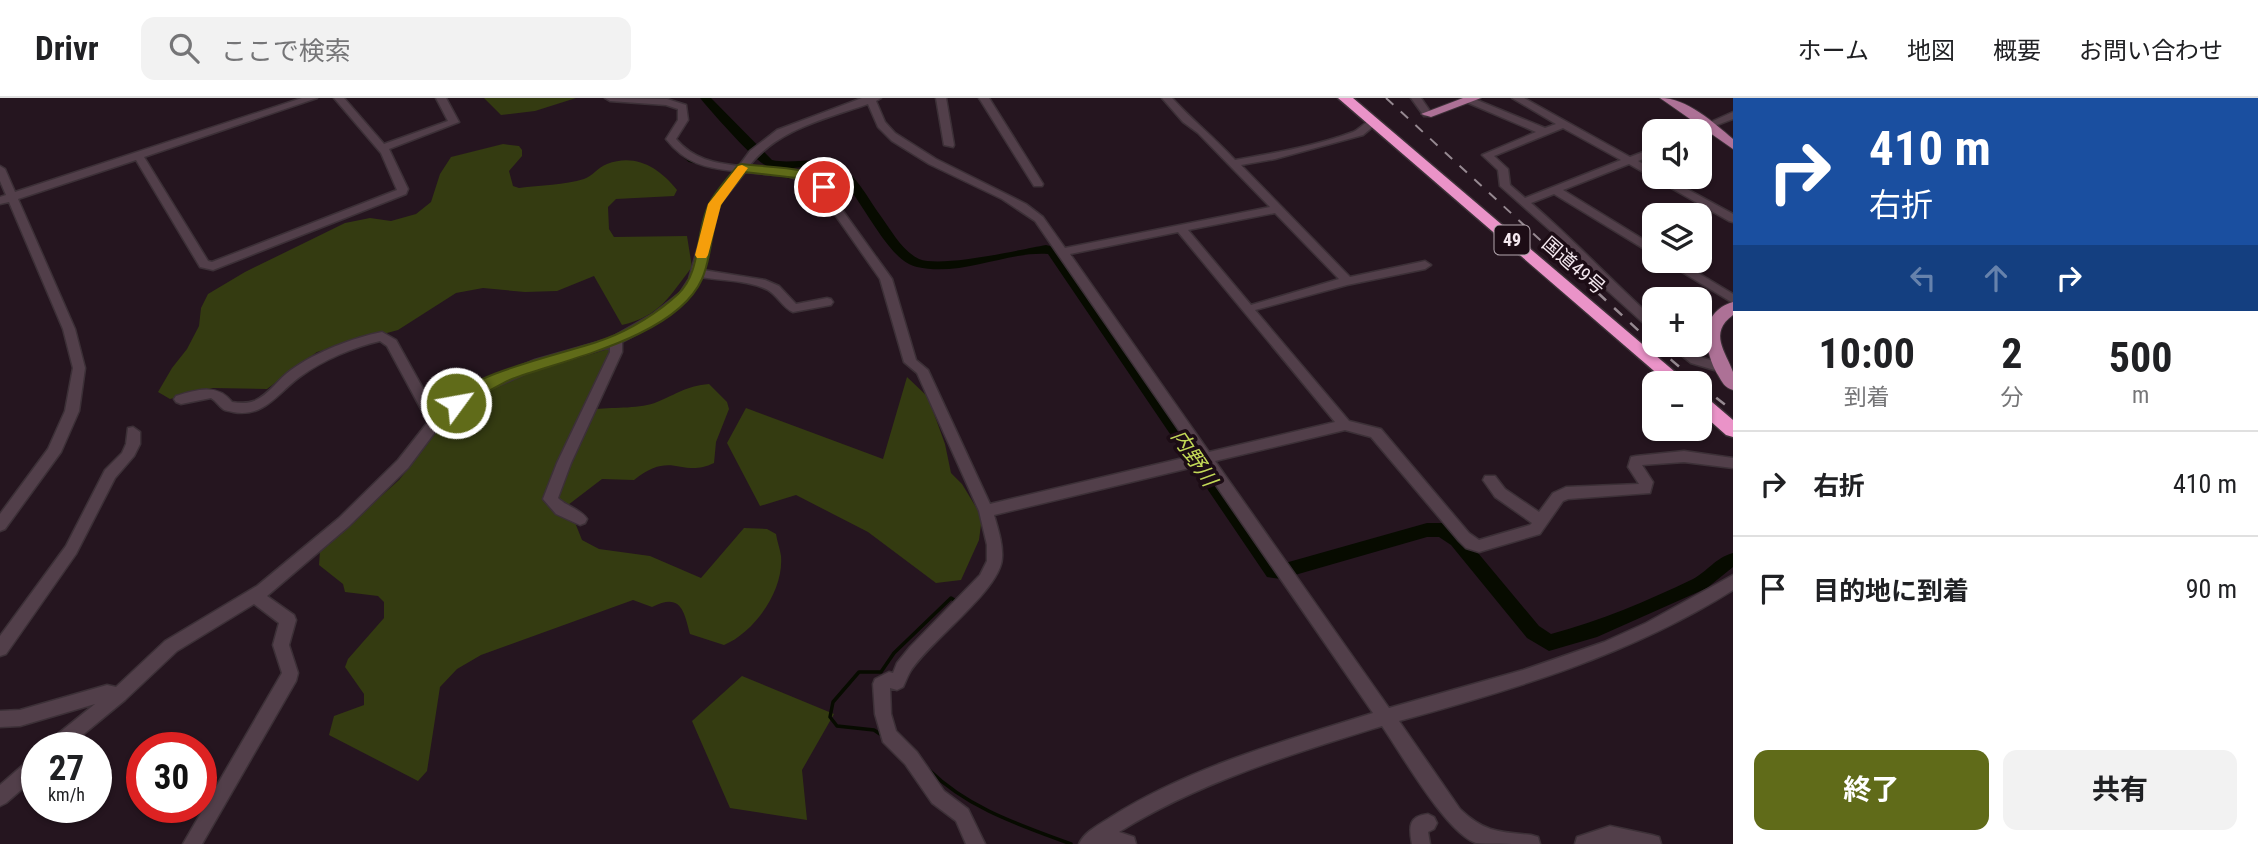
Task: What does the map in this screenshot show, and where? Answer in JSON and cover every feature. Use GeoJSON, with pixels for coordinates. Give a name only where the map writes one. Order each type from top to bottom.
{"type":"FeatureCollection","features":[{"type":"Feature","properties":{"kind":"highway","name":"国道49号"},"geometry":{"type":"LineString","coordinates":[[1345,98],[1665,371]]}},
{"type":"Feature","properties":{"kind":"highway"},"geometry":{"type":"LineString","coordinates":[[1712,412],[1733,430]]}},
{"type":"Feature","properties":{"kind":"main road"},"geometry":{"type":"LineString","coordinates":[[1666,98],[1694,119]]}},
{"type":"Feature","properties":{"kind":"main road"},"geometry":{"type":"LineString","coordinates":[[1427,114],[1472,99]]}},
{"type":"Feature","properties":{"kind":"main road"},"geometry":{"type":"LineString","coordinates":[[1712,132],[1733,145]]}},
{"type":"Feature","properties":{"kind":"main road"},"geometry":{"type":"LineString","coordinates":[[1733,307],[1724,312],[1712,329],[1712,342],[1721,367],[1733,384]]}},
{"type":"Feature","properties":{"kind":"street"},"geometry":{"type":"LineString","coordinates":[[6,199],[312,98]]}},
{"type":"Feature","properties":{"kind":"street"},"geometry":{"type":"LineString","coordinates":[[138,155],[204,264],[210,266],[401,193],[403,189],[383,148],[339,98]]}},
{"type":"Feature","properties":{"kind":"street"},"geometry":{"type":"LineString","coordinates":[[383,148],[454,122],[440,98]]}},
{"type":"Feature","properties":{"kind":"street"},"geometry":{"type":"LineString","coordinates":[[610,98],[667,102],[683,107],[682,120],[671,135],[675,145],[695,161],[806,176],[826,185],[822,189],[886,279],[911,362],[921,367],[986,511],[995,561],[985,580],[903,668],[898,681],[885,681],[881,688],[883,714],[889,736],[911,758],[938,797],[962,815],[976,844]]}},
{"type":"Feature","properties":{"kind":"street"},"geometry":{"type":"LineString","coordinates":[[941,98],[949,145]]}},
{"type":"Feature","properties":{"kind":"street"},"geometry":{"type":"LineString","coordinates":[[984,98],[1038,184]]}},
{"type":"Feature","properties":{"kind":"street"},"geometry":{"type":"LineString","coordinates":[[1167,98],[1347,281]]}},
{"type":"Feature","properties":{"kind":"street"},"geometry":{"type":"LineString","coordinates":[[1416,98],[1427,114]]}},
{"type":"Feature","properties":{"kind":"street"},"geometry":{"type":"LineString","coordinates":[[1517,98],[1642,168]]}},
{"type":"Feature","properties":{"kind":"street"},"geometry":{"type":"LineString","coordinates":[[73,732],[172,646],[255,596],[344,522],[385,483],[435,423],[467,394],[539,363],[616,340],[657,317],[684,296],[697,273],[711,213],[742,168],[762,145],[781,132],[871,99],[882,126],[927,161],[995,189],[1039,219],[1454,815],[1477,836],[1496,843],[1531,844]]}},
{"type":"Feature","properties":{"kind":"street"},"geometry":{"type":"LineString","coordinates":[[1472,99],[1545,132]]}},
{"type":"Feature","properties":{"kind":"street"},"geometry":{"type":"LineString","coordinates":[[1712,127],[1732,117]]}},
{"type":"Feature","properties":{"kind":"street"},"geometry":{"type":"LineString","coordinates":[[1233,163],[1275,156],[1359,133],[1373,122]]}},
{"type":"Feature","properties":{"kind":"street"},"geometry":{"type":"LineString","coordinates":[[1564,124],[1487,155],[1503,169],[1506,186],[1568,242],[1603,281],[1642,315]]}},
{"type":"Feature","properties":{"kind":"street"},"geometry":{"type":"LineString","coordinates":[[1524,202],[1642,156]]}},
{"type":"Feature","properties":{"kind":"street"},"geometry":{"type":"LineString","coordinates":[[0,169],[6,199],[69,329],[79,368],[72,411],[54,452],[0,525]]}},
{"type":"Feature","properties":{"kind":"street"},"geometry":{"type":"LineString","coordinates":[[1679,189],[1733,219]]}},
{"type":"Feature","properties":{"kind":"street"},"geometry":{"type":"LineString","coordinates":[[1555,190],[1642,244]]}},
{"type":"Feature","properties":{"kind":"street"},"geometry":{"type":"LineString","coordinates":[[1064,252],[1277,209]]}},
{"type":"Feature","properties":{"kind":"street"},"geometry":{"type":"LineString","coordinates":[[1181,229],[1345,425]]}},
{"type":"Feature","properties":{"kind":"street"},"geometry":{"type":"LineString","coordinates":[[1256,306],[1347,281],[1425,265]]}},
{"type":"Feature","properties":{"kind":"street"},"geometry":{"type":"LineString","coordinates":[[697,273],[761,283],[775,289],[793,308],[827,302]]}},
{"type":"Feature","properties":{"kind":"street"},"geometry":{"type":"LineString","coordinates":[[1690,273],[1733,299]]}},
{"type":"Feature","properties":{"kind":"street"},"geometry":{"type":"LineString","coordinates":[[181,399],[213,393],[222,396],[229,406],[240,409],[254,407],[271,398],[292,375],[307,366],[369,338],[382,337],[392,344],[435,423]]}},
{"type":"Feature","properties":{"kind":"street"},"geometry":{"type":"LineString","coordinates":[[580,519],[561,510],[550,499],[616,352],[616,340]]}},
{"type":"Feature","properties":{"kind":"street"},"geometry":{"type":"LineString","coordinates":[[1691,357],[1721,367]]}},
{"type":"Feature","properties":{"kind":"street"},"geometry":{"type":"LineString","coordinates":[[986,511],[1345,425],[1376,433],[1471,544],[1483,546],[1535,530],[1554,499],[1566,494],[1645,489],[1646,482],[1634,463],[1636,461],[1667,455],[1687,455],[1733,463]]}},
{"type":"Feature","properties":{"kind":"street"},"geometry":{"type":"LineString","coordinates":[[0,649],[71,550],[110,474],[127,456],[133,444],[133,432]]}},
{"type":"Feature","properties":{"kind":"street"},"geometry":{"type":"LineString","coordinates":[[1490,480],[1500,493],[1542,522]]}},
{"type":"Feature","properties":{"kind":"street"},"geometry":{"type":"LineString","coordinates":[[1094,839],[1139,810],[1195,782],[1387,717],[1496,688],[1592,654],[1657,627],[1704,602],[1733,582]]}},
{"type":"Feature","properties":{"kind":"street"},"geometry":{"type":"LineString","coordinates":[[192,844],[288,681],[289,674],[281,645],[288,620],[255,596]]}},
{"type":"Feature","properties":{"kind":"street"},"geometry":{"type":"LineString","coordinates":[[0,719],[20,718],[107,693],[119,695]]}},
{"type":"Feature","properties":{"kind":"street"},"geometry":{"type":"LineString","coordinates":[[0,797],[21,778]]}},
{"type":"Feature","properties":{"kind":"street"},"geometry":{"type":"LineString","coordinates":[[1421,844],[1418,827],[1428,823]]}},
{"type":"Feature","properties":{"kind":"street"},"geometry":{"type":"LineString","coordinates":[[1589,843],[1610,835],[1652,844]]}},
{"type":"Feature","properties":{"kind":"street"},"geometry":{"type":"LineString","coordinates":[[1094,839],[1127,844]]}},
{"type":"Feature","properties":{"kind":"green space"},"geometry":{"type":"Polygon","coordinates":[[[484,98],[576,98],[535,111],[501,115],[484,98]]]}},
{"type":"Feature","properties":{"kind":"green space"},"geometry":{"type":"Polygon","coordinates":[[[503,144],[519,146],[522,150],[522,156],[509,171],[513,186],[519,188],[577,181],[587,178],[607,164],[627,160],[646,164],[670,182],[677,190],[674,196],[616,199],[608,207],[609,229],[614,237],[687,236],[692,267],[663,303],[646,316],[622,325],[594,276],[557,291],[525,292],[483,288],[456,293],[398,330],[317,352],[267,389],[213,388],[170,399],[158,392],[199,326],[201,308],[208,294],[245,272],[345,223],[370,218],[391,221],[416,214],[431,202],[440,174],[451,157],[503,144]]]}},
{"type":"Feature","properties":{"kind":"green space"},"geometry":{"type":"Polygon","coordinates":[[[608,349],[611,351],[593,405],[596,409],[651,404],[688,388],[709,384],[727,402],[729,409],[716,442],[714,463],[693,468],[667,465],[647,471],[634,480],[602,479],[568,505],[582,540],[599,549],[650,556],[701,578],[744,528],[767,529],[776,534],[781,569],[778,582],[765,608],[746,630],[724,645],[690,634],[683,611],[675,603],[662,603],[652,607],[633,600],[481,655],[457,669],[440,687],[427,771],[418,781],[329,735],[334,716],[364,705],[364,694],[345,667],[348,659],[384,618],[384,602],[378,596],[345,592],[343,584],[319,565],[320,551],[399,480],[443,424],[470,401],[503,381],[608,349]]]}},
{"type":"Feature","properties":{"kind":"green space"},"geometry":{"type":"Polygon","coordinates":[[[907,377],[928,397],[945,444],[951,473],[962,484],[982,517],[979,540],[961,580],[936,583],[868,532],[796,495],[760,506],[727,443],[746,408],[883,459],[907,377]]]}},
{"type":"Feature","properties":{"kind":"green space"},"geometry":{"type":"Polygon","coordinates":[[[742,676],[834,714],[802,770],[807,820],[730,808],[692,721],[742,676]]]}},
{"type":"Feature","properties":{"kind":"waterway","name":"内野川"},"geometry":{"type":"LineString","coordinates":[[705,98],[768,163],[786,167],[823,163],[837,169],[849,181],[902,253],[917,263],[943,266],[1046,249],[1053,251],[1273,572],[1281,572],[1427,530],[1442,530],[1457,540],[1533,632],[1549,643],[1591,631],[1701,583],[1723,564],[1733,560]]}},
{"type":"Feature","properties":{"kind":"waterway"},"geometry":{"type":"LineString","coordinates":[[677,150],[689,161],[701,164]]}},
{"type":"Feature","properties":{"kind":"waterway"},"geometry":{"type":"LineString","coordinates":[[766,174],[794,178]]}},
{"type":"Feature","properties":{"kind":"waterway"},"geometry":{"type":"LineString","coordinates":[[857,231],[876,256]]}},
{"type":"Feature","properties":{"kind":"waterway"},"geometry":{"type":"LineString","coordinates":[[883,736],[874,730],[837,726],[830,717],[833,702],[859,672],[881,672],[894,653],[951,598],[956,601]]}},
{"type":"Feature","properties":{"kind":"waterway"},"geometry":{"type":"LineString","coordinates":[[929,770],[944,784],[978,806],[1014,823],[1071,844]]}},
{"type":"Feature","properties":{"kind":"railway"},"geometry":{"type":"LineString","coordinates":[[1386,98],[1600,295]]}},
{"type":"Feature","properties":{"kind":"railway"},"geometry":{"type":"LineString","coordinates":[[1598,293],[1684,371]]}},
{"type":"Feature","properties":{"kind":"railway"},"geometry":{"type":"LineString","coordinates":[[1712,394],[1733,411]]}},
{"type":"Feature","properties":{"kind":"slow traffic"},"geometry":{"type":"LineString","coordinates":[[702,255],[715,204],[742,168]]}},
{"type":"Feature","properties":{"kind":"route"},"geometry":{"type":"LineString","coordinates":[[456,403],[467,394],[505,376],[539,363],[609,344],[657,317],[684,296],[695,279],[715,204],[742,168],[806,176],[817,179],[826,185],[824,187]]}}]}
